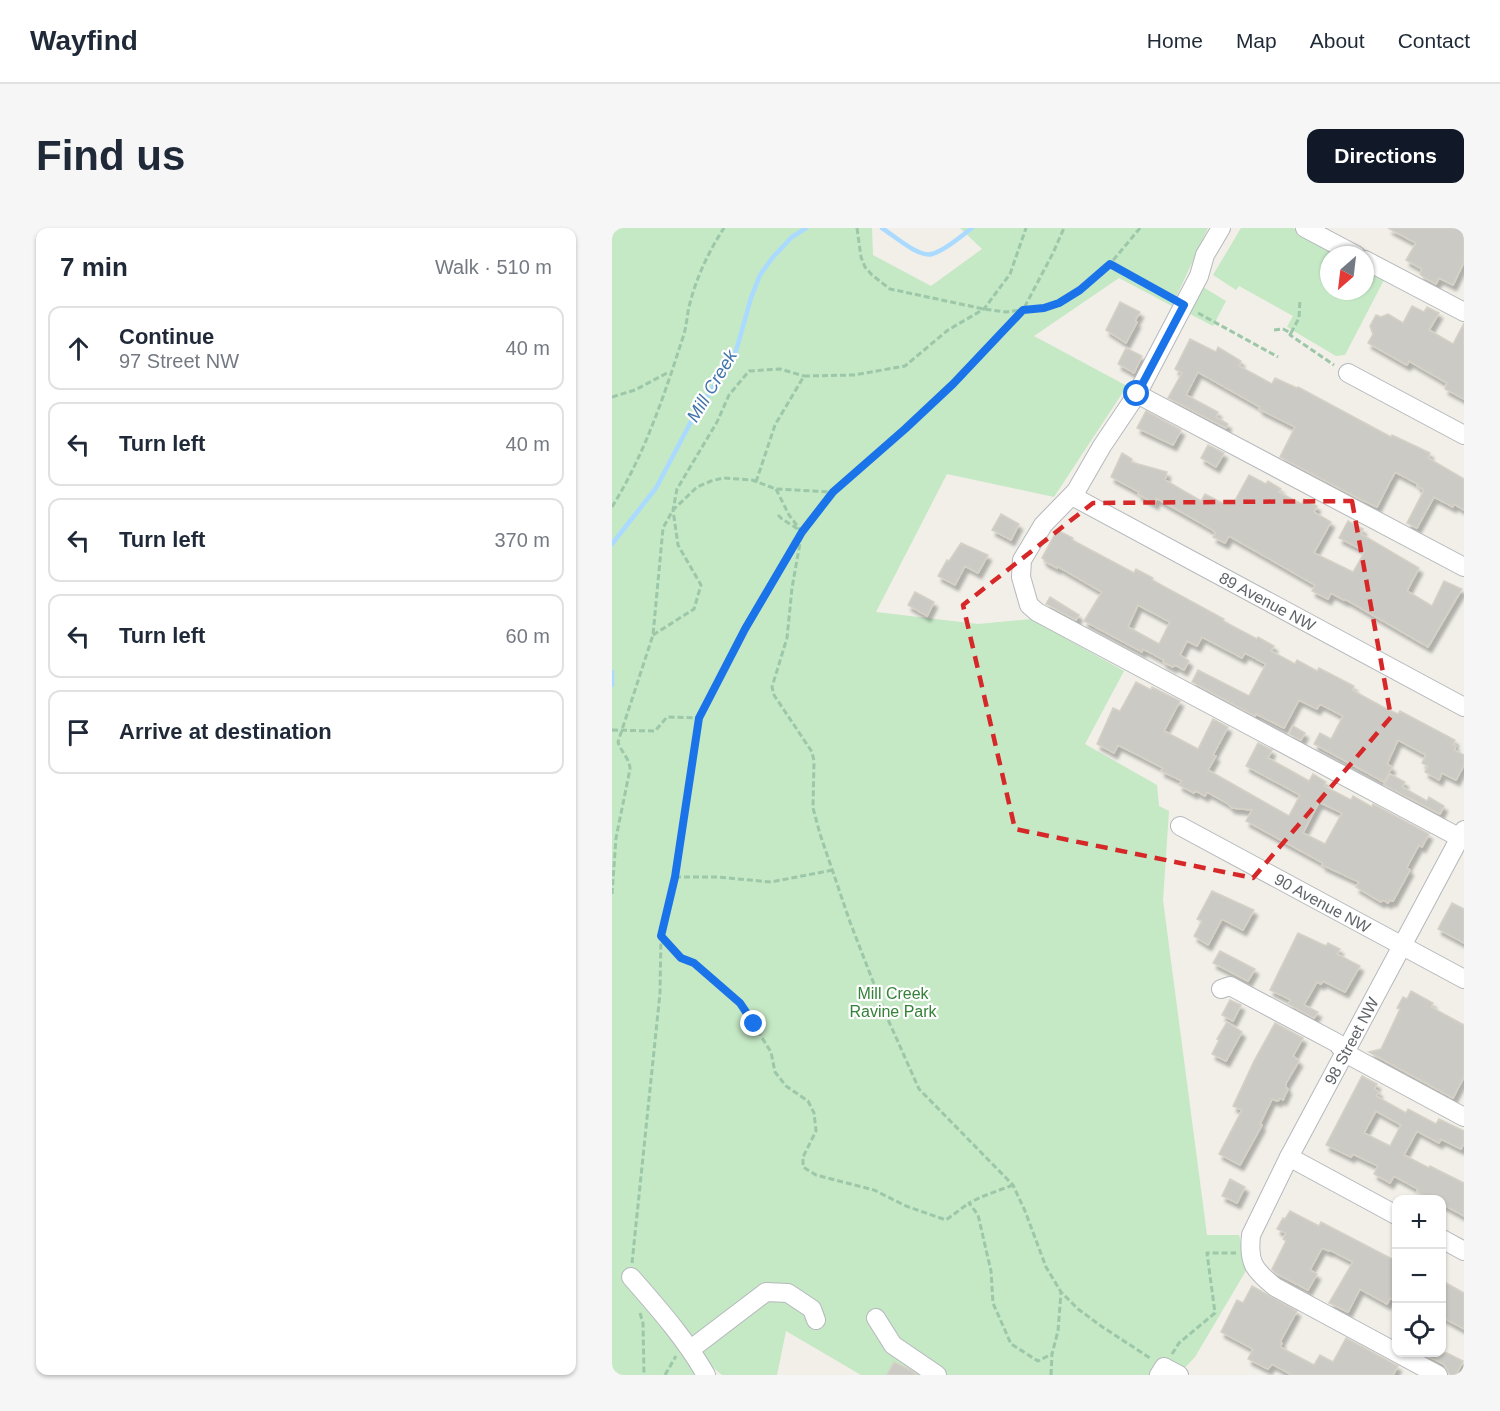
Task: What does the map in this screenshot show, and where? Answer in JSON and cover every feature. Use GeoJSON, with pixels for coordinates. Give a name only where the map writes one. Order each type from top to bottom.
{"type":"FeatureCollection","features":[{"type":"Feature","properties":{"kind":"street"},"geometry":{"type":"LineString","coordinates":[[1221,228],[1205,255],[1199,276],[1137,394],[1072,496],[1043,525],[1022,560],[1021,577],[1029,605],[1032,609],[1463,836]]}},
{"type":"Feature","properties":{"kind":"street"},"geometry":{"type":"LineString","coordinates":[[1305,228],[1339,246]]}},
{"type":"Feature","properties":{"kind":"street"},"geometry":{"type":"LineString","coordinates":[[1374,265],[1464,312]]}},
{"type":"Feature","properties":{"kind":"street"},"geometry":{"type":"LineString","coordinates":[[1348,373],[1464,435]]}},
{"type":"Feature","properties":{"kind":"street"},"geometry":{"type":"LineString","coordinates":[[1137,394],[1464,567]]}},
{"type":"Feature","properties":{"kind":"street","name":"89 Avenue NW"},"geometry":{"type":"LineString","coordinates":[[1072,496],[1464,707]]}},
{"type":"Feature","properties":{"kind":"street","name":"90 Avenue NW"},"geometry":{"type":"LineString","coordinates":[[1180,826],[1464,979]]}},
{"type":"Feature","properties":{"kind":"street","name":"98 Street NW"},"geometry":{"type":"LineString","coordinates":[[1438,1375],[1275,1287],[1257,1272],[1250,1257],[1251,1235],[1345,1053],[1463,836]]}},
{"type":"Feature","properties":{"kind":"street"},"geometry":{"type":"LineString","coordinates":[[1221,989],[1230,986],[1337,1043],[1345,1053],[1464,1117]]}},
{"type":"Feature","properties":{"kind":"street"},"geometry":{"type":"LineString","coordinates":[[1290,1157],[1392,1213]]}},
{"type":"Feature","properties":{"kind":"street"},"geometry":{"type":"LineString","coordinates":[[1446,1241],[1464,1251]]}},
{"type":"Feature","properties":{"kind":"street"},"geometry":{"type":"LineString","coordinates":[[631,1276],[691,1349],[706,1375]]}},
{"type":"Feature","properties":{"kind":"street"},"geometry":{"type":"LineString","coordinates":[[691,1349],[766,1292],[788,1293],[812,1310],[816,1320]]}},
{"type":"Feature","properties":{"kind":"street"},"geometry":{"type":"LineString","coordinates":[[876,1318],[893,1345],[937,1375]]}},
{"type":"Feature","properties":{"kind":"path"},"geometry":{"type":"LineString","coordinates":[[612,507],[625,486],[647,439],[685,331],[690,303],[701,268],[723,228]]}},
{"type":"Feature","properties":{"kind":"path"},"geometry":{"type":"LineString","coordinates":[[858,228],[861,257],[865,267],[890,289],[1006,312],[1044,308],[1059,303],[1080,290],[1110,264],[1140,228]]}},
{"type":"Feature","properties":{"kind":"path"},"geometry":{"type":"LineString","coordinates":[[653,635],[694,609],[701,585],[678,545],[673,510],[677,489],[717,422],[729,394],[749,371],[780,369],[804,376],[855,375],[905,366],[948,330],[984,309],[1010,274],[1026,228]]}},
{"type":"Feature","properties":{"kind":"path"},"geometry":{"type":"LineString","coordinates":[[631,1276],[660,993],[661,936],[675,877],[699,718],[745,629],[802,532],[833,492],[945,391],[1023,310],[1057,247],[1064,228]]}},
{"type":"Feature","properties":{"kind":"path"},"geometry":{"type":"LineString","coordinates":[[1110,264],[1278,357]]}},
{"type":"Feature","properties":{"kind":"path"},"geometry":{"type":"LineString","coordinates":[[1291,333],[1299,318],[1300,299]]}},
{"type":"Feature","properties":{"kind":"path"},"geometry":{"type":"LineString","coordinates":[[1274,330],[1283,329],[1291,333],[1290,335],[1324,360],[1348,373]]}},
{"type":"Feature","properties":{"kind":"path"},"geometry":{"type":"LineString","coordinates":[[612,397],[635,390],[671,371]]}},
{"type":"Feature","properties":{"kind":"path"},"geometry":{"type":"LineString","coordinates":[[756,482],[776,425],[804,376]]}},
{"type":"Feature","properties":{"kind":"path"},"geometry":{"type":"LineString","coordinates":[[612,894],[616,838],[630,769],[630,763],[621,751],[618,742],[653,635],[663,528],[673,510],[697,487],[711,480],[738,478],[777,489],[833,492]]}},
{"type":"Feature","properties":{"kind":"path"},"geometry":{"type":"LineString","coordinates":[[777,489],[789,515],[802,532],[792,588],[787,638],[772,687],[774,695],[812,752],[814,761],[813,808],[850,922],[886,1015],[920,1089],[1012,1185],[1025,1211],[1046,1267],[1061,1292],[1078,1309],[1168,1372],[1179,1343],[1215,1313],[1208,1253],[1216,1252]]}},
{"type":"Feature","properties":{"kind":"path"},"geometry":{"type":"LineString","coordinates":[[778,515],[802,532]]}},
{"type":"Feature","properties":{"kind":"path"},"geometry":{"type":"LineString","coordinates":[[612,730],[655,731],[666,717],[699,718]]}},
{"type":"Feature","properties":{"kind":"path"},"geometry":{"type":"LineString","coordinates":[[675,877],[717,877],[771,882],[833,870]]}},
{"type":"Feature","properties":{"kind":"path"},"geometry":{"type":"LineString","coordinates":[[661,936],[681,958],[694,963],[740,1003],[771,1052],[775,1072],[786,1086],[808,1101],[814,1113],[816,1131],[803,1157],[803,1167],[816,1175],[874,1190],[906,1206],[946,1220],[969,1203],[1012,1185]]}},
{"type":"Feature","properties":{"kind":"path"},"geometry":{"type":"LineString","coordinates":[[969,1203],[978,1215],[991,1271],[993,1303],[1011,1344],[1038,1361],[1052,1354]]}},
{"type":"Feature","properties":{"kind":"path"},"geometry":{"type":"LineString","coordinates":[[1051,1375],[1061,1292]]}},
{"type":"Feature","properties":{"kind":"path"},"geometry":{"type":"LineString","coordinates":[[638,1305],[643,1323],[644,1375]]}},
{"type":"Feature","properties":{"kind":"highlighted area"},"geometry":{"type":"Polygon","coordinates":[[[1352,501],[1391,717],[1253,878],[1015,829],[963,605],[1093,503],[1352,501]]]}},
{"type":"Feature","properties":{"kind":"green space","name":"Mill Creek Ravine Park"},"geometry":{"type":"Polygon","coordinates":[[[612,228],[872,228],[873,255],[931,286],[982,249],[960,228],[1208,228],[1172,306],[1119,278],[1034,336],[1127,386],[1054,497],[947,474],[876,612],[978,624],[1031,619],[1124,671],[1085,744],[1157,785],[1159,806],[1169,811],[1163,900],[1207,1235],[1239,1235],[1247,1269],[1195,1357],[1178,1375],[861,1375],[786,1331],[777,1375],[722,1375],[693,1351],[706,1375],[612,1375],[612,228]]]}},
{"type":"Feature","properties":{"kind":"green space"},"geometry":{"type":"Polygon","coordinates":[[[1241,228],[1293,228],[1326,246],[1320,246],[1320,300],[1374,300],[1345,355],[1336,356],[1287,327],[1293,316],[1239,286],[1236,290],[1213,275],[1241,228]]]}},
{"type":"Feature","properties":{"kind":"green space"},"geometry":{"type":"Polygon","coordinates":[[[1374,272],[1385,278],[1374,299],[1374,272]]]}},
{"type":"Feature","properties":{"kind":"green space"},"geometry":{"type":"Polygon","coordinates":[[[1203,287],[1226,301],[1213,326],[1188,313],[1203,287]]]}},
{"type":"Feature","properties":{"kind":"building"},"geometry":{"type":"Polygon","coordinates":[[[1388,228],[1464,228],[1464,262],[1453,285],[1439,278],[1436,284],[1420,274],[1422,269],[1406,260],[1416,243],[1388,228]]]}},
{"type":"Feature","properties":{"kind":"building"},"geometry":{"type":"Polygon","coordinates":[[[1120,302],[1140,312],[1126,343],[1106,330],[1120,302]]]}},
{"type":"Feature","properties":{"kind":"building"},"geometry":{"type":"Polygon","coordinates":[[[1412,306],[1424,312],[1427,307],[1439,313],[1429,330],[1453,344],[1464,323],[1464,399],[1445,389],[1447,383],[1409,361],[1407,365],[1368,343],[1373,334],[1370,326],[1376,315],[1381,317],[1388,314],[1403,323],[1412,306]]]}},
{"type":"Feature","properties":{"kind":"building"},"geometry":{"type":"Polygon","coordinates":[[[1190,339],[1216,352],[1218,347],[1241,361],[1239,366],[1272,384],[1275,378],[1298,387],[1391,437],[1392,435],[1430,453],[1428,458],[1464,479],[1464,510],[1434,497],[1417,528],[1407,523],[1424,490],[1417,486],[1418,484],[1395,472],[1377,507],[1356,497],[1280,457],[1295,427],[1259,409],[1260,407],[1198,372],[1186,395],[1218,412],[1216,417],[1228,424],[1226,428],[1168,398],[1182,373],[1175,369],[1190,339]]]}},
{"type":"Feature","properties":{"kind":"building"},"geometry":{"type":"Polygon","coordinates":[[[1126,348],[1142,356],[1134,373],[1118,364],[1126,348]]]}},
{"type":"Feature","properties":{"kind":"building"},"geometry":{"type":"Polygon","coordinates":[[[1146,411],[1181,430],[1173,445],[1137,428],[1146,411]]]}},
{"type":"Feature","properties":{"kind":"building"},"geometry":{"type":"Polygon","coordinates":[[[1208,445],[1224,453],[1216,467],[1201,458],[1208,445]]]}},
{"type":"Feature","properties":{"kind":"building"},"geometry":{"type":"Polygon","coordinates":[[[1122,453],[1132,459],[1131,462],[1167,472],[1165,480],[1201,501],[1205,494],[1224,504],[1226,501],[1233,504],[1249,475],[1266,484],[1268,481],[1281,489],[1278,492],[1302,504],[1304,499],[1317,506],[1314,512],[1331,522],[1314,553],[1353,572],[1365,551],[1339,538],[1348,521],[1363,529],[1361,534],[1419,568],[1407,591],[1432,606],[1444,581],[1462,589],[1428,647],[1345,599],[1331,593],[1328,599],[1312,591],[1315,585],[1229,536],[1225,543],[1213,537],[1216,533],[1211,529],[1156,498],[1155,504],[1138,494],[1139,492],[1111,477],[1122,453]]]}},
{"type":"Feature","properties":{"kind":"building"},"geometry":{"type":"Polygon","coordinates":[[[1001,514],[1019,524],[1011,540],[992,530],[1001,514]]]}},
{"type":"Feature","properties":{"kind":"building"},"geometry":{"type":"Polygon","coordinates":[[[1057,530],[1134,573],[1136,569],[1153,578],[1152,580],[1224,619],[1223,621],[1274,646],[1271,651],[1295,664],[1297,660],[1317,671],[1319,668],[1354,686],[1352,690],[1383,707],[1398,714],[1400,711],[1455,740],[1454,750],[1464,755],[1464,765],[1456,780],[1442,773],[1439,780],[1425,772],[1428,766],[1422,763],[1426,755],[1398,740],[1387,764],[1392,767],[1384,782],[1314,744],[1320,733],[1331,739],[1343,716],[1320,704],[1317,709],[1299,700],[1284,728],[1256,714],[1255,716],[1192,682],[1198,670],[1249,696],[1266,664],[1245,653],[1242,658],[1202,637],[1197,646],[1187,641],[1180,655],[1189,661],[1184,670],[1175,665],[1173,667],[1143,649],[1142,652],[1084,621],[1102,592],[1042,558],[1057,530]],[[1138,605],[1128,627],[1159,644],[1170,622],[1138,605]]]}},
{"type":"Feature","properties":{"kind":"building"},"geometry":{"type":"Polygon","coordinates":[[[961,543],[988,555],[978,573],[965,566],[955,585],[938,576],[961,543]]]}},
{"type":"Feature","properties":{"kind":"building"},"geometry":{"type":"Polygon","coordinates":[[[915,592],[934,602],[927,616],[908,605],[915,592]]]}},
{"type":"Feature","properties":{"kind":"building"},"geometry":{"type":"Polygon","coordinates":[[[1050,597],[1079,615],[1076,620],[1046,604],[1050,597]]]}},
{"type":"Feature","properties":{"kind":"building"},"geometry":{"type":"Polygon","coordinates":[[[1136,682],[1180,701],[1164,731],[1198,749],[1213,719],[1228,727],[1208,770],[1289,816],[1300,795],[1246,766],[1258,743],[1272,750],[1268,758],[1309,781],[1313,774],[1326,782],[1324,786],[1351,800],[1353,796],[1372,807],[1373,804],[1429,834],[1422,847],[1419,845],[1408,865],[1407,868],[1410,870],[1393,901],[1390,900],[1388,903],[1383,900],[1381,902],[1356,887],[1359,882],[1322,865],[1323,863],[1246,821],[1252,810],[1232,808],[1207,792],[1205,796],[1196,791],[1194,793],[1179,785],[1182,781],[1161,771],[1163,768],[1118,745],[1114,753],[1097,744],[1113,708],[1120,711],[1136,682]],[[1319,802],[1303,833],[1325,844],[1342,813],[1319,802]]]}},
{"type":"Feature","properties":{"kind":"building"},"geometry":{"type":"Polygon","coordinates":[[[1293,726],[1305,733],[1301,740],[1289,734],[1293,726]]]}},
{"type":"Feature","properties":{"kind":"building"},"geometry":{"type":"Polygon","coordinates":[[[1390,774],[1405,782],[1402,787],[1427,801],[1429,797],[1444,806],[1440,814],[1384,785],[1390,774]]]}},
{"type":"Feature","properties":{"kind":"building"},"geometry":{"type":"Polygon","coordinates":[[[1212,891],[1254,910],[1243,930],[1222,919],[1208,945],[1194,936],[1202,921],[1197,919],[1212,891]]]}},
{"type":"Feature","properties":{"kind":"building"},"geometry":{"type":"Polygon","coordinates":[[[1452,903],[1464,909],[1464,943],[1438,929],[1452,903]]]}},
{"type":"Feature","properties":{"kind":"building"},"geometry":{"type":"Polygon","coordinates":[[[1298,933],[1326,946],[1328,943],[1340,949],[1337,954],[1360,966],[1345,992],[1323,981],[1321,984],[1317,982],[1304,1005],[1318,1012],[1314,1018],[1288,1004],[1291,1000],[1270,990],[1298,933]]]}},
{"type":"Feature","properties":{"kind":"building"},"geometry":{"type":"Polygon","coordinates":[[[1220,951],[1255,969],[1248,981],[1213,963],[1220,951]]]}},
{"type":"Feature","properties":{"kind":"building"},"geometry":{"type":"Polygon","coordinates":[[[1411,991],[1433,1003],[1431,1007],[1464,1025],[1464,1077],[1453,1098],[1369,1052],[1381,1049],[1400,1009],[1397,1008],[1403,997],[1407,999],[1411,991]]]}},
{"type":"Feature","properties":{"kind":"building"},"geometry":{"type":"Polygon","coordinates":[[[1230,1000],[1241,1005],[1233,1021],[1222,1015],[1230,1000]]]}},
{"type":"Feature","properties":{"kind":"building"},"geometry":{"type":"Polygon","coordinates":[[[1227,1022],[1242,1032],[1226,1061],[1212,1054],[1219,1040],[1217,1039],[1227,1022]]]}},
{"type":"Feature","properties":{"kind":"building"},"geometry":{"type":"Polygon","coordinates":[[[1275,1023],[1303,1038],[1293,1056],[1299,1061],[1286,1083],[1288,1089],[1283,1100],[1272,1099],[1260,1124],[1262,1125],[1240,1165],[1219,1154],[1242,1110],[1233,1106],[1275,1023]]]}},
{"type":"Feature","properties":{"kind":"building"},"geometry":{"type":"Polygon","coordinates":[[[1362,1076],[1377,1084],[1374,1089],[1379,1092],[1376,1096],[1406,1113],[1408,1109],[1436,1124],[1439,1119],[1464,1131],[1464,1143],[1461,1149],[1441,1139],[1439,1143],[1417,1131],[1404,1155],[1464,1183],[1464,1216],[1446,1206],[1446,1195],[1422,1195],[1417,1192],[1418,1189],[1394,1176],[1390,1183],[1374,1174],[1378,1166],[1353,1154],[1351,1157],[1326,1145],[1362,1076]],[[1376,1111],[1364,1133],[1390,1146],[1401,1125],[1376,1111]]]}},
{"type":"Feature","properties":{"kind":"building"},"geometry":{"type":"Polygon","coordinates":[[[1230,1179],[1245,1187],[1237,1203],[1222,1196],[1230,1179]]]}},
{"type":"Feature","properties":{"kind":"building"},"geometry":{"type":"Polygon","coordinates":[[[1290,1211],[1319,1226],[1321,1222],[1392,1259],[1392,1299],[1390,1298],[1387,1304],[1360,1289],[1348,1312],[1329,1303],[1353,1262],[1322,1248],[1310,1270],[1317,1274],[1308,1290],[1275,1273],[1272,1269],[1286,1241],[1283,1239],[1286,1233],[1277,1229],[1283,1218],[1285,1219],[1290,1211]]]}},
{"type":"Feature","properties":{"kind":"building"},"geometry":{"type":"Polygon","coordinates":[[[1446,1283],[1464,1293],[1464,1329],[1446,1319],[1446,1283]]]}},
{"type":"Feature","properties":{"kind":"building"},"geometry":{"type":"Polygon","coordinates":[[[1252,1286],[1297,1311],[1280,1342],[1282,1343],[1280,1347],[1314,1365],[1320,1355],[1333,1362],[1346,1338],[1398,1366],[1393,1375],[1292,1375],[1272,1364],[1268,1369],[1248,1359],[1253,1349],[1221,1332],[1237,1300],[1243,1303],[1252,1286]]]}},
{"type":"Feature","properties":{"kind":"building"},"geometry":{"type":"Polygon","coordinates":[[[1447,1353],[1463,1361],[1456,1375],[1450,1375],[1444,1364],[1430,1357],[1446,1357],[1447,1353]]]}},
{"type":"Feature","properties":{"kind":"building"},"geometry":{"type":"Polygon","coordinates":[[[894,1362],[910,1370],[917,1375],[887,1375],[894,1362]]]}},
{"type":"Feature","properties":{"kind":"waterway","name":"Mill Creek"},"geometry":{"type":"LineString","coordinates":[[612,544],[656,488],[694,416],[731,361],[760,275],[792,237],[806,228]]}},
{"type":"Feature","properties":{"kind":"waterway","name":"Mill Creek"},"geometry":{"type":"LineString","coordinates":[[882,228],[913,249],[927,254],[943,249],[972,228]]}},
{"type":"Feature","properties":{"kind":"waterway","name":"Mill Creek"},"geometry":{"type":"LineString","coordinates":[[612,672],[612,685]]}},
{"type":"Feature","properties":{"kind":"route"},"geometry":{"type":"LineString","coordinates":[[754,1024],[740,1003],[694,963],[681,958],[661,936],[675,877],[699,718],[745,629],[802,532],[833,492],[953,384],[1023,310],[1044,308],[1059,303],[1080,290],[1110,264],[1184,305],[1137,394]]}}]}
